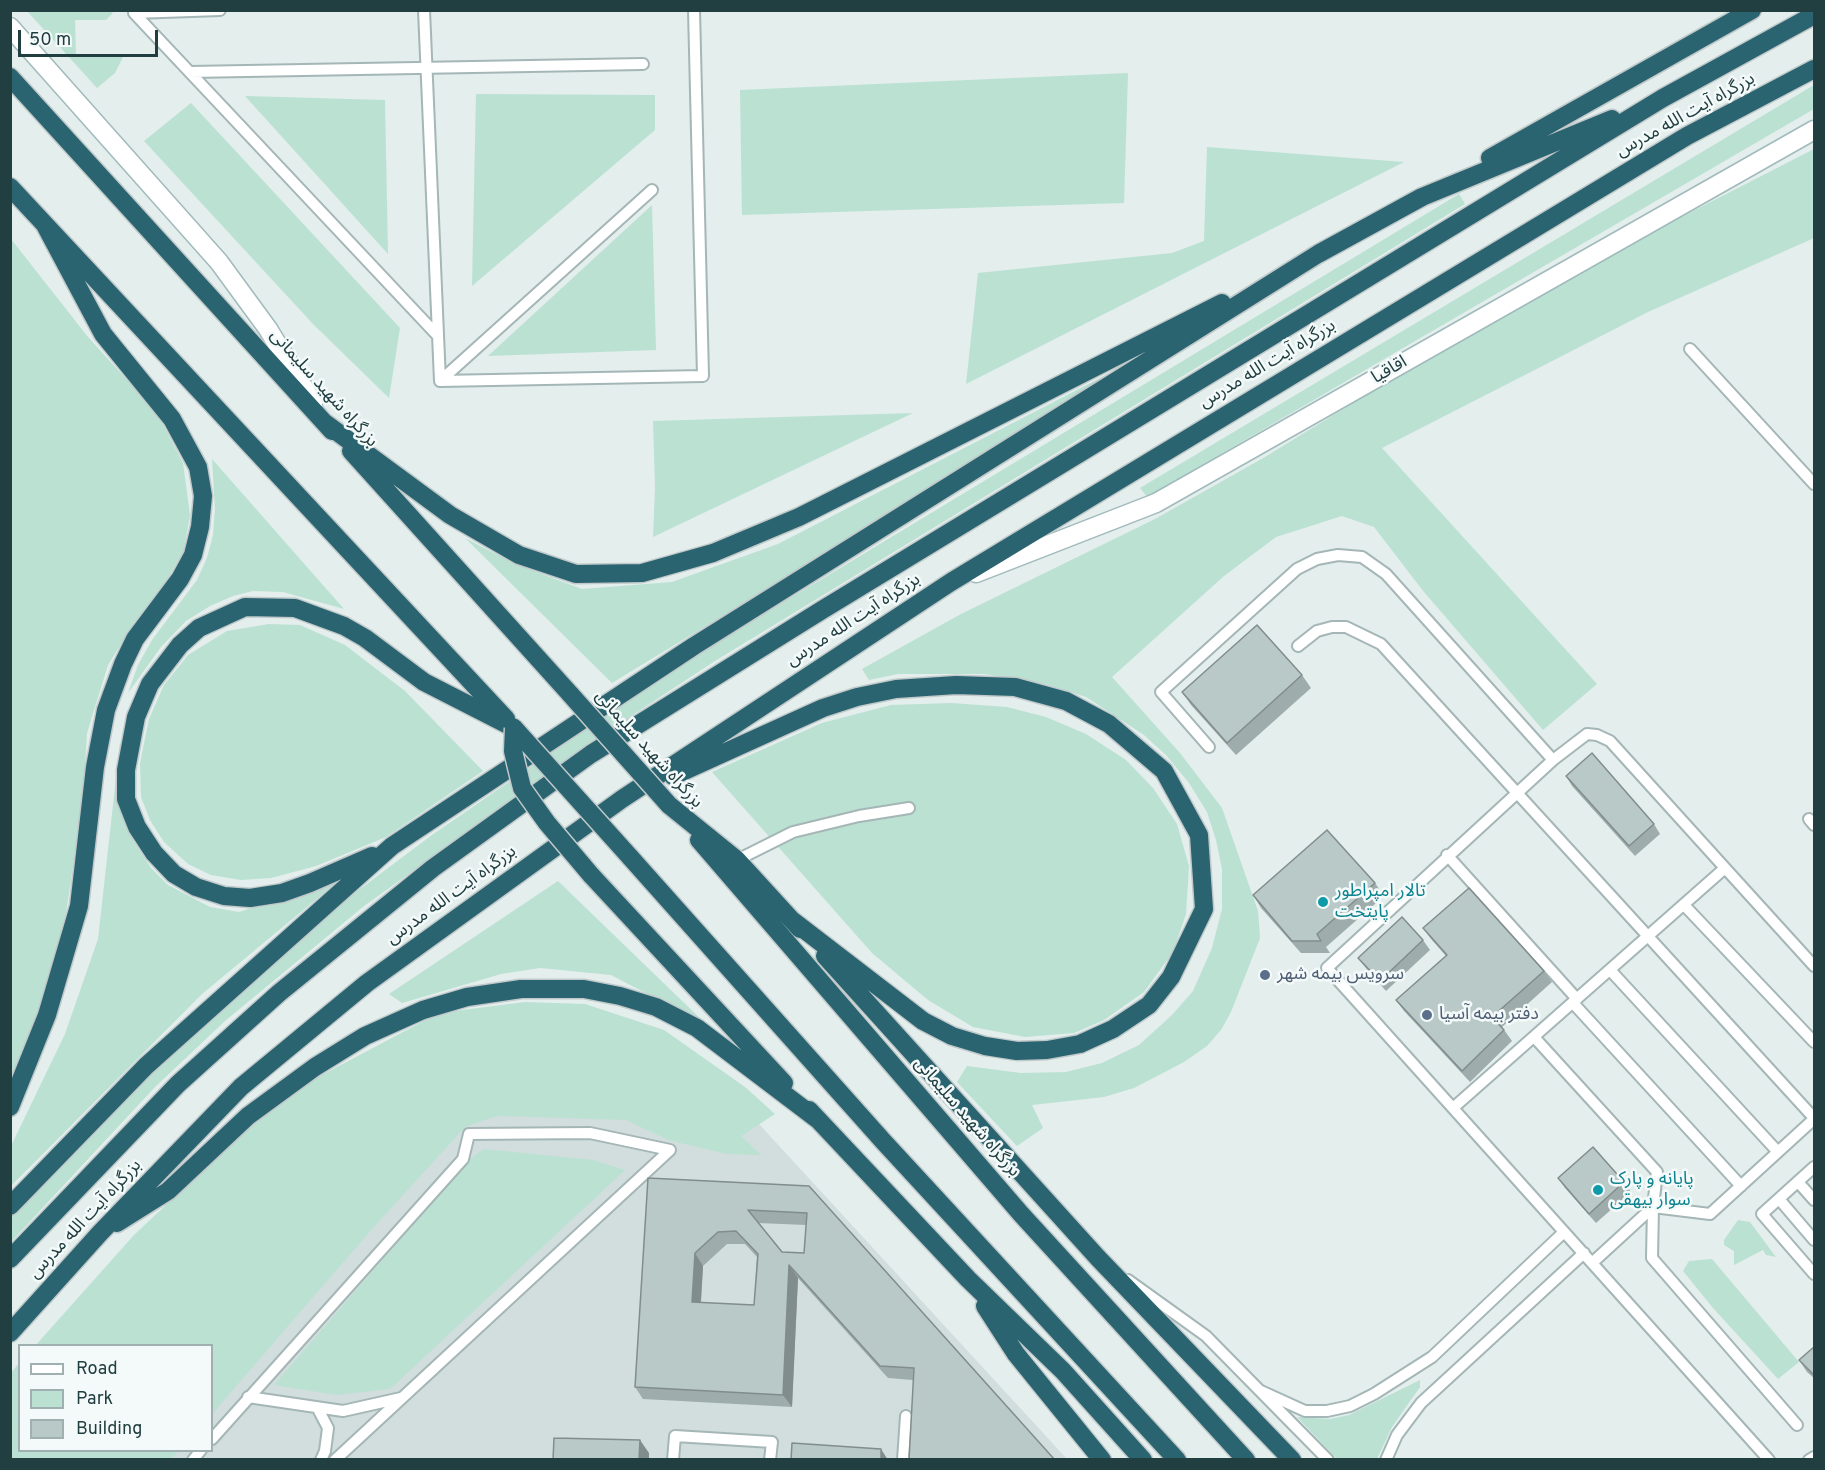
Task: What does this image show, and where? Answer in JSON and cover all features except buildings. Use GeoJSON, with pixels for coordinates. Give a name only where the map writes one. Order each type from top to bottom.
{"type":"FeatureCollection","features":[{"type":"Feature","properties":{"kind":"highway"},"geometry":{"type":"LineString","coordinates":[[325,423],[450,515],[519,555],[576,574],[642,573],[713,553],[799,517],[1318,254],[1752,10]]}},
{"type":"Feature","properties":{"kind":"highway","name":"بزرگراه آیت الله مدرس"},"geometry":{"type":"LineString","coordinates":[[10,1259],[178,1084],[279,993],[433,868],[591,754],[822,610],[1663,98],[1815,15]]}},
{"type":"Feature","properties":{"kind":"highway","name":"بزرگراه آیت الله مدرس"},"geometry":{"type":"LineString","coordinates":[[10,1333],[100,1233],[241,1087],[367,983],[622,800],[951,582],[1687,136],[1815,69]]}},
{"type":"Feature","properties":{"kind":"highway","name":"بزرگراه شهید سلیمانی"},"geometry":{"type":"LineString","coordinates":[[10,77],[571,695],[669,805],[1021,1214],[1246,1460]]}},
{"type":"Feature","properties":{"kind":"highway"},"geometry":{"type":"LineString","coordinates":[[1422,197],[1663,98]]}},
{"type":"Feature","properties":{"kind":"highway"},"geometry":{"type":"LineString","coordinates":[[10,187],[514,728],[883,1141],[1177,1460]]}},
{"type":"Feature","properties":{"kind":"highway"},"geometry":{"type":"LineString","coordinates":[[10,1107],[50,1005],[79,906],[95,767],[106,710],[135,639],[180,579],[193,555],[200,527],[202,496],[198,467],[172,419],[103,334],[45,225]]}},
{"type":"Feature","properties":{"kind":"highway"},"geometry":{"type":"LineString","coordinates":[[10,1206],[152,1060],[392,846],[694,646],[1318,254]]}},
{"type":"Feature","properties":{"kind":"highway"},"geometry":{"type":"LineString","coordinates":[[392,846],[310,883],[282,893],[250,898],[224,896],[205,890],[174,874],[154,852],[137,827],[126,799],[126,770],[136,717],[150,684],[165,662],[199,628],[245,607],[295,608],[344,626],[424,682],[514,728]]}},
{"type":"Feature","properties":{"kind":"highway"},"geometry":{"type":"LineString","coordinates":[[622,800],[823,708],[857,698],[896,689],[956,685],[1015,687],[1066,701],[1109,724],[1164,771],[1199,835],[1204,909],[1171,977],[1149,1005],[1113,1029],[1080,1044],[1047,1050],[1017,1051],[985,1046],[952,1036],[923,1021],[793,921]]}},
{"type":"Feature","properties":{"kind":"highway"},"geometry":{"type":"LineString","coordinates":[[514,728],[513,752],[522,788],[546,823],[591,875],[817,1119],[968,1279],[1063,1371],[1143,1460]]}},
{"type":"Feature","properties":{"kind":"highway"},"geometry":{"type":"LineString","coordinates":[[669,805],[737,860],[1098,1258],[1292,1460]]}},
{"type":"Feature","properties":{"kind":"highway"},"geometry":{"type":"LineString","coordinates":[[100,1233],[138,1212],[168,1191],[248,1116],[315,1067],[364,1036],[423,1010],[467,997],[521,990],[584,989],[620,996],[656,1007],[697,1029],[817,1119]]}},
{"type":"Feature","properties":{"kind":"highway"},"geometry":{"type":"LineString","coordinates":[[968,1279],[1016,1354],[1102,1460]]}},
{"type":"Feature","properties":{"kind":"main road"},"geometry":{"type":"LineString","coordinates":[[10,27],[219,262],[268,329],[325,423]]}},
{"type":"Feature","properties":{"kind":"main road","name":"اقاقیا"},"geometry":{"type":"LineString","coordinates":[[951,582],[1156,503],[1815,130]]}},
{"type":"Feature","properties":{"kind":"lane"},"geometry":{"type":"LineString","coordinates":[[134,12],[219,10]]}},
{"type":"Feature","properties":{"kind":"lane"},"geometry":{"type":"LineString","coordinates":[[424,10],[440,381]]}},
{"type":"Feature","properties":{"kind":"lane"},"geometry":{"type":"LineString","coordinates":[[440,381],[703,376],[694,10]]}},
{"type":"Feature","properties":{"kind":"lane"},"geometry":{"type":"LineString","coordinates":[[134,12],[438,336]]}},
{"type":"Feature","properties":{"kind":"lane"},"geometry":{"type":"LineString","coordinates":[[190,72],[643,64]]}},
{"type":"Feature","properties":{"kind":"lane"},"geometry":{"type":"LineString","coordinates":[[440,381],[652,190]]}},
{"type":"Feature","properties":{"kind":"lane"},"geometry":{"type":"LineString","coordinates":[[1690,349],[1815,484]]}},
{"type":"Feature","properties":{"kind":"lane"},"geometry":{"type":"LineString","coordinates":[[1209,747],[1161,692],[1297,569],[1317,559],[1338,555],[1362,557],[1386,574],[1553,760]]}},
{"type":"Feature","properties":{"kind":"lane"},"geometry":{"type":"LineString","coordinates":[[1298,646],[1317,631],[1332,627],[1346,627],[1381,644],[1815,1119],[1710,1214],[1653,1207],[1592,1263]]}},
{"type":"Feature","properties":{"kind":"lane"},"geometry":{"type":"LineString","coordinates":[[1769,1460],[1327,968],[1516,791],[1587,734],[1610,741],[1815,966]]}},
{"type":"Feature","properties":{"kind":"lane"},"geometry":{"type":"LineString","coordinates":[[737,860],[793,832],[859,816],[909,808]]}},
{"type":"Feature","properties":{"kind":"lane"},"geometry":{"type":"LineString","coordinates":[[1446,855],[1741,1186]]}},
{"type":"Feature","properties":{"kind":"lane"},"geometry":{"type":"LineString","coordinates":[[1453,1108],[1725,868]]}},
{"type":"Feature","properties":{"kind":"lane"},"geometry":{"type":"LineString","coordinates":[[1684,905],[1815,1042]]}},
{"type":"Feature","properties":{"kind":"lane"},"geometry":{"type":"LineString","coordinates":[[1610,970],[1778,1152]]}},
{"type":"Feature","properties":{"kind":"lane"},"geometry":{"type":"LineString","coordinates":[[1534,1037],[1657,1172],[1653,1207],[1652,1258],[1797,1425]]}},
{"type":"Feature","properties":{"kind":"lane"},"geometry":{"type":"LineString","coordinates":[[213,1438],[463,1159],[469,1134],[590,1133],[670,1150],[335,1460]]}},
{"type":"Feature","properties":{"kind":"lane"},"geometry":{"type":"LineString","coordinates":[[1815,1167],[1762,1214],[1815,1274]]}},
{"type":"Feature","properties":{"kind":"lane"},"geometry":{"type":"LineString","coordinates":[[1798,1182],[1815,1200]]}},
{"type":"Feature","properties":{"kind":"lane"},"geometry":{"type":"LineString","coordinates":[[1779,1199],[1815,1240]]}},
{"type":"Feature","properties":{"kind":"lane"},"geometry":{"type":"LineString","coordinates":[[1261,1391],[1305,1411],[1327,1411],[1350,1406],[1374,1394],[1432,1358],[1564,1232]]}},
{"type":"Feature","properties":{"kind":"lane"},"geometry":{"type":"LineString","coordinates":[[1386,1460],[1397,1435],[1421,1403],[1584,1253]]}},
{"type":"Feature","properties":{"kind":"lane"},"geometry":{"type":"LineString","coordinates":[[1098,1258],[1206,1336],[1328,1460]]}},
{"type":"Feature","properties":{"kind":"lane"},"geometry":{"type":"LineString","coordinates":[[248,1397],[343,1411],[401,1398]]}},
{"type":"Feature","properties":{"kind":"lane"},"geometry":{"type":"LineString","coordinates":[[318,1409],[328,1428],[325,1451],[321,1460]]}},
{"type":"Feature","properties":{"kind":"lane"},"geometry":{"type":"LineString","coordinates":[[903,1460],[906,1416]]}},
{"type":"Feature","properties":{"kind":"lane"},"geometry":{"type":"LineString","coordinates":[[674,1460],[675,1436],[772,1442],[770,1460]]}},
{"type":"Feature","properties":{"kind":"lane"},"geometry":{"type":"LineString","coordinates":[[1809,1460],[1815,1457]]}},
{"type":"Feature","properties":{"kind":"shaded area"},"geometry":{"type":"Polygon","coordinates":[[[696,1078],[759,1124],[1067,1459],[11,1460],[10,1444],[18,1449],[18,1452],[213,1452],[213,1345],[359,1135],[696,1078]]]}},
{"type":"Feature","properties":{"kind":"green space"},"geometry":{"type":"Polygon","coordinates":[[[27,11],[110,11],[113,13],[106,20],[75,20],[76,56],[124,55],[115,73],[97,88],[27,11]]]}},
{"type":"Feature","properties":{"kind":"green space"},"geometry":{"type":"Polygon","coordinates":[[[1128,73],[1124,203],[742,215],[740,90],[1128,73]]]}},
{"type":"Feature","properties":{"kind":"green space"},"geometry":{"type":"Polygon","coordinates":[[[1814,85],[1814,109],[1147,497],[1140,488],[1814,85]]]}},
{"type":"Feature","properties":{"kind":"green space"},"geometry":{"type":"Polygon","coordinates":[[[476,94],[655,95],[655,130],[472,286],[476,94]]]}},
{"type":"Feature","properties":{"kind":"green space"},"geometry":{"type":"Polygon","coordinates":[[[245,96],[385,100],[388,254],[245,96]]]}},
{"type":"Feature","properties":{"kind":"green space"},"geometry":{"type":"Polygon","coordinates":[[[191,103],[400,328],[389,398],[313,324],[144,141],[191,103]]]}},
{"type":"Feature","properties":{"kind":"green space"},"geometry":{"type":"Polygon","coordinates":[[[1207,147],[1404,162],[966,384],[978,273],[1172,253],[1204,241],[1207,147]]]}},
{"type":"Feature","properties":{"kind":"green space"},"geometry":{"type":"Polygon","coordinates":[[[1814,149],[1814,238],[1648,312],[1382,448],[1597,684],[1543,730],[1424,592],[1374,527],[1342,516],[1276,537],[1224,576],[1112,677],[1180,753],[1222,808],[1258,911],[1260,938],[1231,1012],[1221,1030],[1207,1046],[1184,1062],[1134,1088],[1104,1097],[1032,1105],[1043,1128],[1017,1146],[957,1082],[967,1066],[1021,1073],[1066,1072],[1102,1063],[1139,1045],[1172,1015],[1193,991],[1212,948],[1222,909],[1222,869],[1207,812],[1189,783],[1166,755],[1144,735],[1086,697],[1045,684],[984,674],[898,674],[869,680],[862,669],[961,614],[1155,519],[1265,457],[1527,296],[1814,149]]]}},
{"type":"Feature","properties":{"kind":"green space"},"geometry":{"type":"Polygon","coordinates":[[[1459,194],[1465,204],[715,661],[613,728],[364,906],[225,1021],[155,1087],[11,1242],[11,1216],[159,1060],[332,910],[432,835],[632,697],[764,614],[1459,194]]]}},
{"type":"Feature","properties":{"kind":"green space"},"geometry":{"type":"Polygon","coordinates":[[[652,205],[656,350],[488,356],[652,205]]]}},
{"type":"Feature","properties":{"kind":"green space"},"geometry":{"type":"Polygon","coordinates":[[[11,239],[88,337],[157,413],[183,463],[190,515],[184,550],[163,587],[134,623],[108,665],[87,733],[83,800],[66,913],[40,1010],[11,1085],[11,239]]]}},
{"type":"Feature","properties":{"kind":"green space"},"geometry":{"type":"Polygon","coordinates":[[[1104,376],[1108,381],[612,683],[465,538],[515,564],[582,589],[672,582],[778,544],[1104,376]]]}},
{"type":"Feature","properties":{"kind":"green space"},"geometry":{"type":"Polygon","coordinates":[[[913,413],[653,537],[655,488],[653,421],[913,413]]]}},
{"type":"Feature","properties":{"kind":"green space"},"geometry":{"type":"Polygon","coordinates":[[[212,459],[344,609],[283,592],[253,591],[233,596],[210,606],[186,621],[161,647],[128,693],[138,665],[152,640],[197,580],[207,558],[213,535],[215,509],[212,459]]]}},
{"type":"Feature","properties":{"kind":"green space"},"geometry":{"type":"Polygon","coordinates":[[[269,624],[300,625],[345,645],[405,691],[483,771],[386,837],[316,866],[271,878],[241,880],[211,875],[188,864],[164,842],[150,820],[141,797],[140,763],[149,719],[164,685],[188,655],[227,631],[269,624]]]}},
{"type":"Feature","properties":{"kind":"green space"},"geometry":{"type":"Polygon","coordinates":[[[951,703],[1007,707],[1046,717],[1086,734],[1126,760],[1153,788],[1177,824],[1189,866],[1186,914],[1173,952],[1144,992],[1104,1020],[1074,1033],[1025,1037],[973,1027],[928,1000],[872,953],[712,772],[822,723],[891,705],[951,703]]]}},
{"type":"Feature","properties":{"kind":"green space"},"geometry":{"type":"Polygon","coordinates":[[[120,742],[121,805],[131,837],[151,868],[168,885],[210,907],[239,912],[337,882],[202,994],[11,1186],[11,1146],[65,1034],[98,939],[120,742]]]}},
{"type":"Feature","properties":{"kind":"green space"},"geometry":{"type":"Polygon","coordinates":[[[558,881],[707,1025],[611,975],[540,968],[501,974],[402,1003],[389,994],[558,881]]]}},
{"type":"Feature","properties":{"kind":"green space"},"geometry":{"type":"Polygon","coordinates":[[[525,1002],[585,1004],[664,1030],[745,1087],[775,1114],[741,1136],[761,1155],[727,1154],[668,1140],[626,1120],[497,1116],[465,1127],[372,1229],[213,1413],[213,1344],[37,1344],[134,1235],[234,1141],[301,1086],[439,1013],[525,1002]]]}},
{"type":"Feature","properties":{"kind":"green space"},"geometry":{"type":"Polygon","coordinates":[[[483,1149],[593,1160],[625,1170],[390,1389],[336,1395],[274,1385],[469,1160],[483,1149]]]}},
{"type":"Feature","properties":{"kind":"green space"},"geometry":{"type":"Polygon","coordinates":[[[1738,1220],[1750,1222],[1776,1257],[1766,1255],[1763,1250],[1734,1265],[1734,1251],[1724,1245],[1724,1240],[1738,1220]]]}},
{"type":"Feature","properties":{"kind":"green space"},"geometry":{"type":"Polygon","coordinates":[[[1712,1259],[1799,1362],[1778,1379],[1713,1308],[1683,1271],[1689,1261],[1712,1259]]]}},
{"type":"Feature","properties":{"kind":"green space"},"geometry":{"type":"Polygon","coordinates":[[[18,1364],[18,1452],[178,1452],[171,1459],[11,1459],[11,1373],[18,1364]]]}},
{"type":"Feature","properties":{"kind":"green space"},"geometry":{"type":"Polygon","coordinates":[[[1420,1380],[1420,1387],[1392,1427],[1377,1459],[1337,1459],[1297,1417],[1330,1419],[1349,1415],[1420,1380]]]}},
{"type":"Feature","properties":{"kind":"place","name":"تالار امپراطور پایتخت"},"geometry":{"type":"Point","coordinates":[1323,902]}},
{"type":"Feature","properties":{"kind":"place","name":"سرویس بیمه شهر"},"geometry":{"type":"Point","coordinates":[1265,975]}},
{"type":"Feature","properties":{"kind":"place","name":"دفتر بیمه آسیا"},"geometry":{"type":"Point","coordinates":[1427,1015]}},
{"type":"Feature","properties":{"kind":"place","name":"پایانه و پارک سوار بیهقی"},"geometry":{"type":"Point","coordinates":[1598,1190]}}]}
